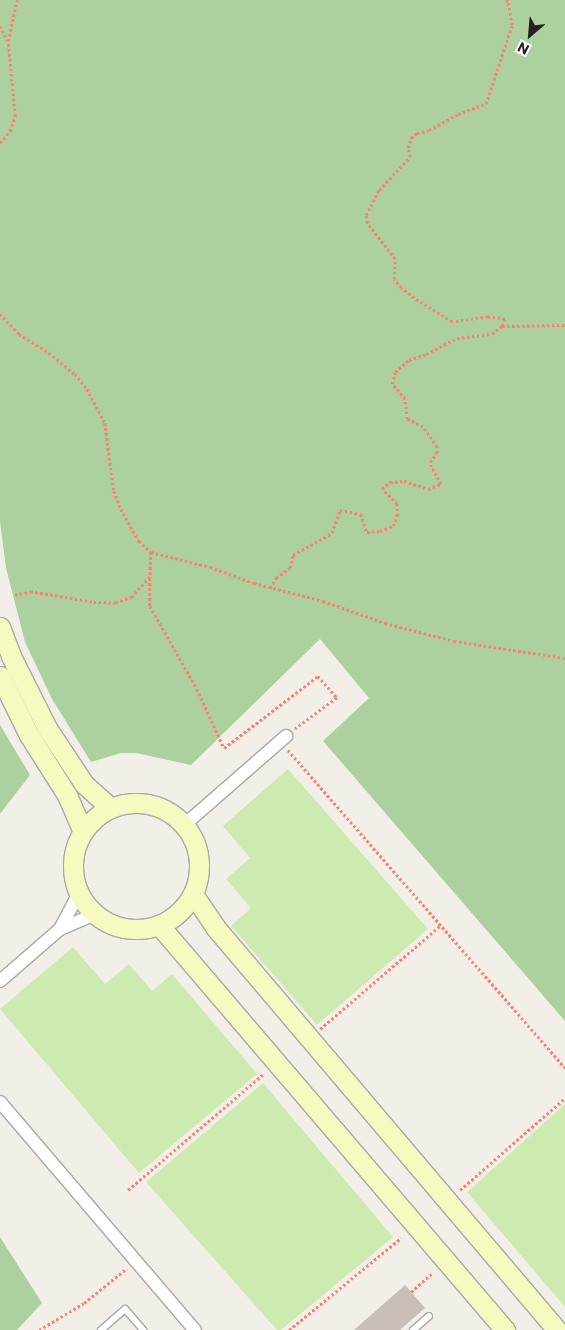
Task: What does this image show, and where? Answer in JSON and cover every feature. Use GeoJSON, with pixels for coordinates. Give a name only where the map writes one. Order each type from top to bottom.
{"type":"FeatureCollection","features":[{"type":"Feature","properties":{"kind":"street"},"geometry":{"type":"LineString","coordinates":[[0,627],[11,656],[47,728],[84,784],[111,808]]}},
{"type":"Feature","properties":{"kind":"street"},"geometry":{"type":"LineString","coordinates":[[0,676],[29,735],[67,795],[83,832]]}},
{"type":"Feature","properties":{"kind":"street"},"geometry":{"type":"LineString","coordinates":[[183,826],[283,738]]}},
{"type":"Feature","properties":{"kind":"street"},"geometry":{"type":"LineString","coordinates":[[132,803],[154,806],[173,816],[183,826],[188,832],[197,852],[199,873],[193,894],[173,918],[159,925],[143,929],[126,928],[110,923],[95,914],[79,893],[74,866],[74,852],[83,832],[95,818],[111,808],[132,803]]}},
{"type":"Feature","properties":{"kind":"street"},"geometry":{"type":"LineString","coordinates":[[60,929],[79,893]]}},
{"type":"Feature","properties":{"kind":"street"},"geometry":{"type":"LineString","coordinates":[[193,894],[215,927],[557,1330]]}},
{"type":"Feature","properties":{"kind":"street"},"geometry":{"type":"LineString","coordinates":[[0,981],[60,929],[95,914]]}},
{"type":"Feature","properties":{"kind":"street"},"geometry":{"type":"LineString","coordinates":[[159,925],[505,1330]]}},
{"type":"Feature","properties":{"kind":"street"},"geometry":{"type":"LineString","coordinates":[[0,1102],[195,1330]]}},
{"type":"Feature","properties":{"kind":"lane"},"geometry":{"type":"LineString","coordinates":[[102,1330],[125,1309],[143,1330]]}},
{"type":"Feature","properties":{"kind":"lane"},"geometry":{"type":"LineString","coordinates":[[413,1330],[429,1316]]}},
{"type":"Feature","properties":{"kind":"path"},"geometry":{"type":"LineString","coordinates":[[0,143],[10,131],[15,116],[8,41],[17,0]]}},
{"type":"Feature","properties":{"kind":"path"},"geometry":{"type":"LineString","coordinates":[[270,588],[276,578],[290,568],[292,555],[332,533],[340,510],[361,514],[368,532],[380,531],[392,526],[398,516],[397,504],[382,489],[390,482],[404,481],[428,490],[442,484],[431,467],[430,462],[437,453],[437,447],[424,427],[407,419],[405,400],[392,384],[395,372],[409,360],[426,354],[457,338],[492,334],[502,326],[505,319],[488,317],[452,322],[401,288],[393,273],[394,259],[367,223],[366,215],[378,190],[410,157],[408,148],[411,138],[458,114],[486,104],[512,25],[508,2],[504,0]]}},
{"type":"Feature","properties":{"kind":"path"},"geometry":{"type":"LineString","coordinates":[[0,26],[8,41]]}},
{"type":"Feature","properties":{"kind":"path"},"geometry":{"type":"LineString","coordinates":[[0,314],[19,334],[49,353],[75,374],[87,389],[105,424],[114,491],[121,509],[139,541],[151,552],[210,567],[270,588],[323,601],[385,623],[454,641],[565,658]]}},
{"type":"Feature","properties":{"kind":"path"},"geometry":{"type":"LineString","coordinates":[[502,326],[565,326]]}},
{"type":"Feature","properties":{"kind":"path"},"geometry":{"type":"LineString","coordinates":[[151,552],[150,606],[197,690],[224,748],[318,676],[337,698],[283,738],[565,1068]]}},
{"type":"Feature","properties":{"kind":"path"},"geometry":{"type":"LineString","coordinates":[[15,595],[32,592],[92,602],[116,602],[132,597],[150,578]]}},
{"type":"Feature","properties":{"kind":"path"},"geometry":{"type":"LineString","coordinates":[[309,1038],[441,925]]}},
{"type":"Feature","properties":{"kind":"path"},"geometry":{"type":"LineString","coordinates":[[128,1190],[262,1075]]}},
{"type":"Feature","properties":{"kind":"path"},"geometry":{"type":"LineString","coordinates":[[460,1190],[565,1098]]}},
{"type":"Feature","properties":{"kind":"path"},"geometry":{"type":"LineString","coordinates":[[289,1330],[401,1238]]}},
{"type":"Feature","properties":{"kind":"path"},"geometry":{"type":"LineString","coordinates":[[38,1330],[84,1303],[136,1261]]}},
{"type":"Feature","properties":{"kind":"path"},"geometry":{"type":"LineString","coordinates":[[411,1292],[431,1274]]}},
{"type":"Feature","properties":{"kind":"green space"},"geometry":{"type":"Polygon","coordinates":[[[0,0],[565,0],[565,1021],[323,741],[369,698],[320,639],[191,765],[136,753],[121,753],[91,762],[52,699],[25,642],[6,568],[0,522],[0,0]]]}},
{"type":"Feature","properties":{"kind":"green space"},"geometry":{"type":"Polygon","coordinates":[[[0,725],[30,775],[0,814],[0,725]]]}},
{"type":"Feature","properties":{"kind":"green space"},"geometry":{"type":"Polygon","coordinates":[[[288,769],[428,929],[317,1025],[231,926],[251,908],[226,879],[250,858],[223,826],[288,769]]]}},
{"type":"Feature","properties":{"kind":"green space"},"geometry":{"type":"Polygon","coordinates":[[[73,947],[105,984],[129,964],[152,991],[172,974],[257,1074],[139,1173],[0,1009],[73,947]]]}},
{"type":"Feature","properties":{"kind":"green space"},"geometry":{"type":"Polygon","coordinates":[[[263,1083],[393,1237],[281,1330],[277,1330],[146,1182],[263,1083]]]}},
{"type":"Feature","properties":{"kind":"green space"},"geometry":{"type":"Polygon","coordinates":[[[565,1104],[565,1307],[467,1192],[565,1104]]]}},
{"type":"Feature","properties":{"kind":"green space"},"geometry":{"type":"Polygon","coordinates":[[[0,1237],[42,1303],[17,1330],[0,1330],[0,1237]]]}},
{"type":"Feature","properties":{"kind":"building"},"geometry":{"type":"Polygon","coordinates":[[[405,1285],[425,1308],[400,1330],[354,1330],[405,1285]]]}}]}
